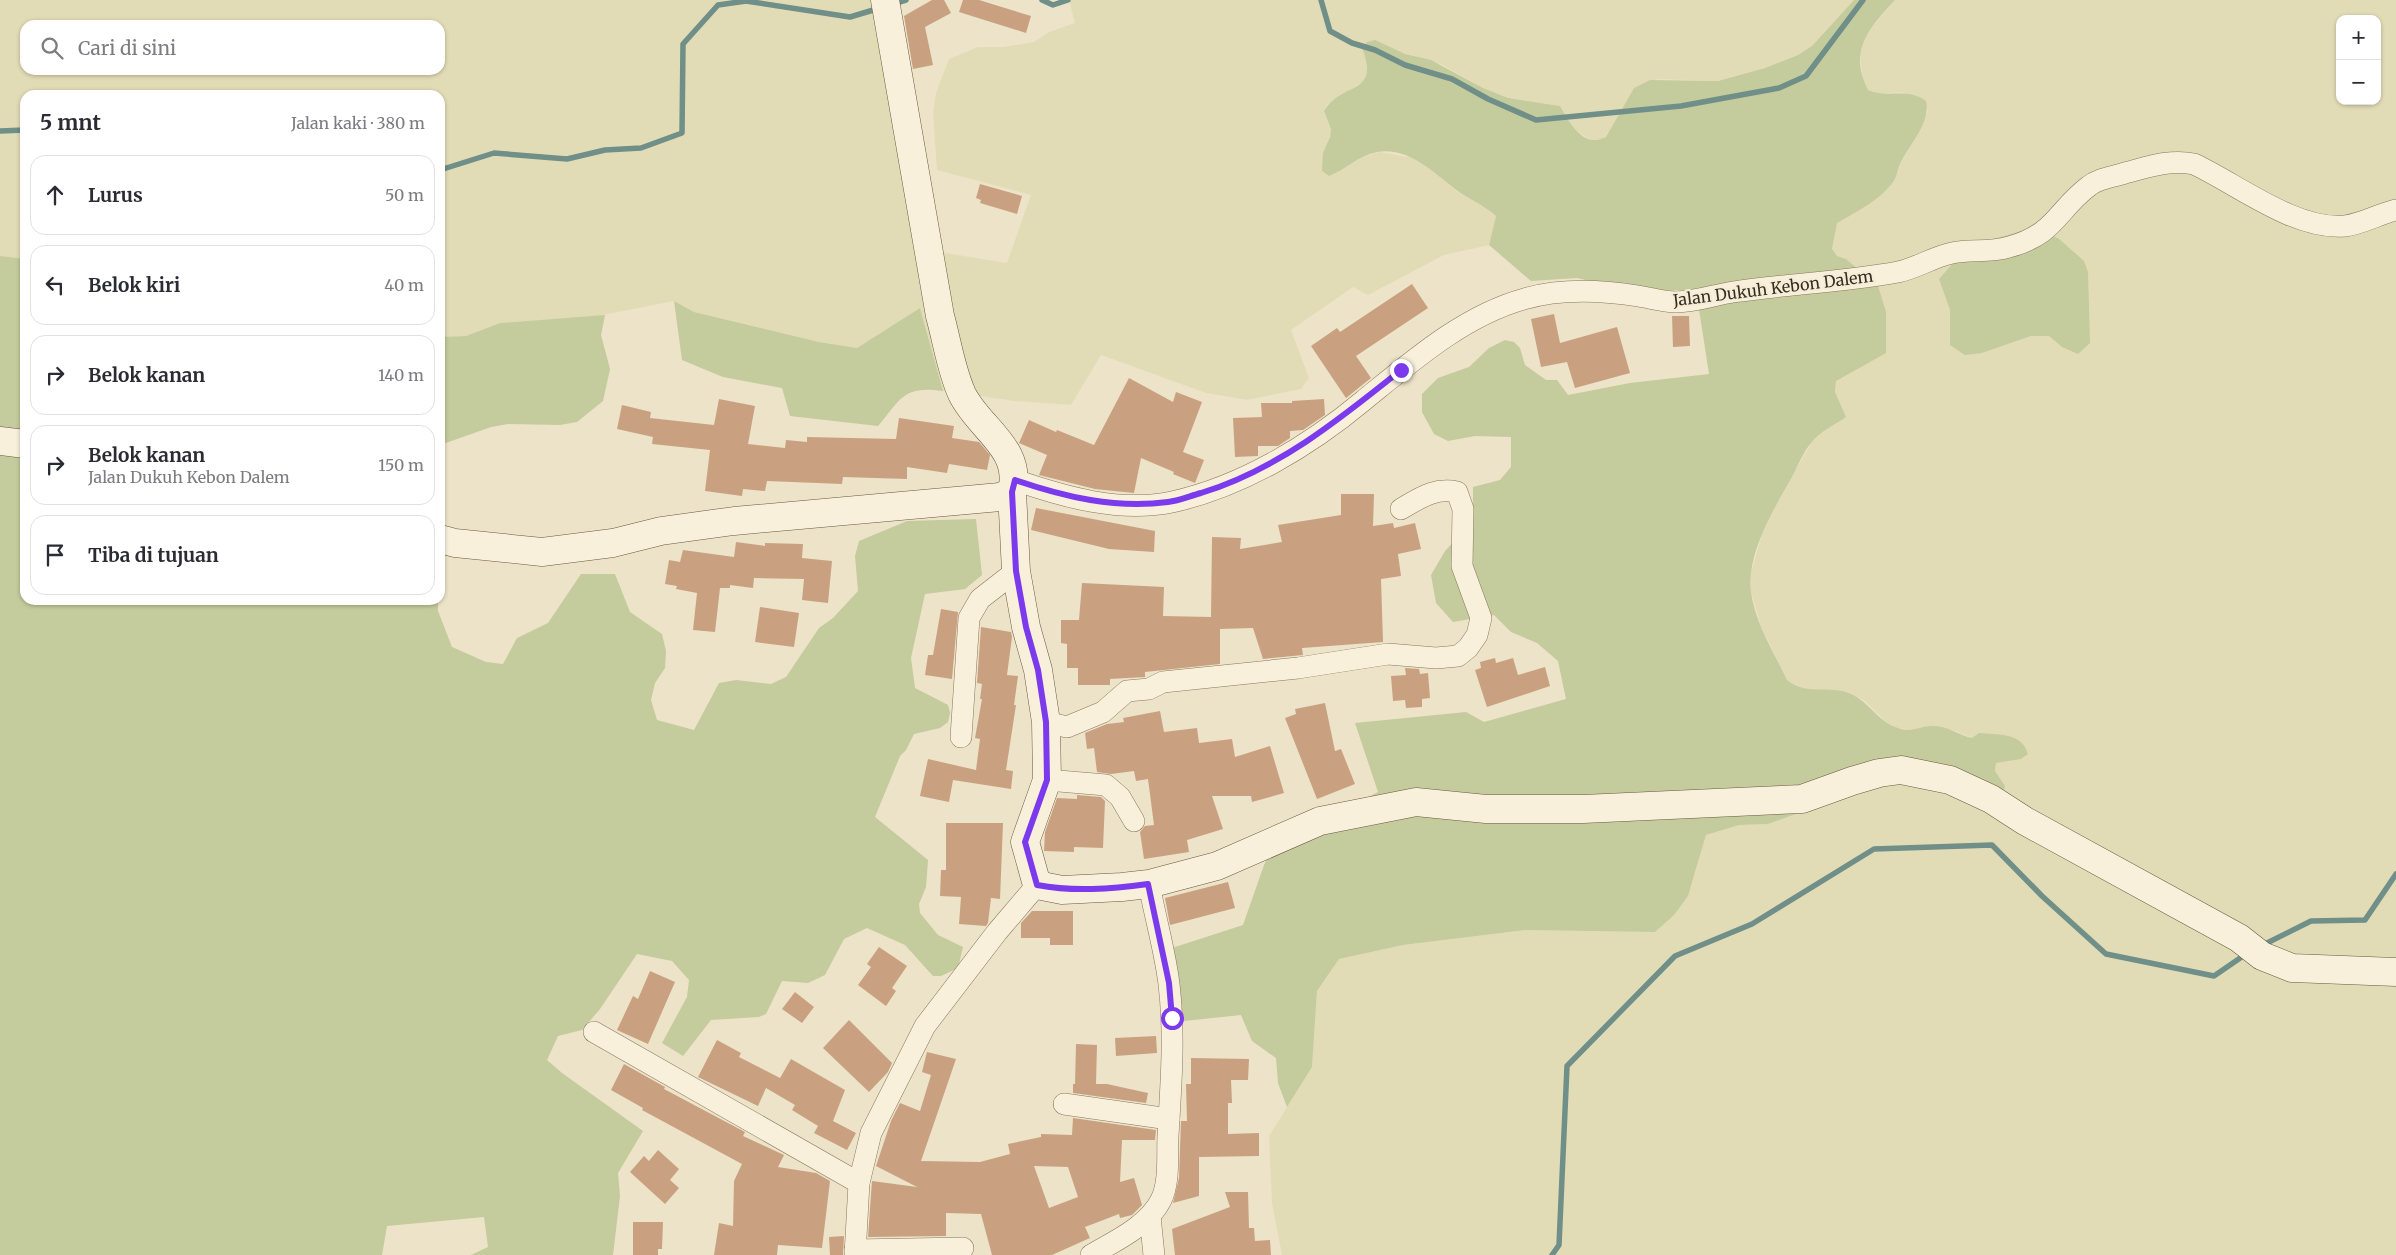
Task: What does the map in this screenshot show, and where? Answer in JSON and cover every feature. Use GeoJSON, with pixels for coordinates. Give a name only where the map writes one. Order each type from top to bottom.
{"type":"FeatureCollection","features":[{"type":"Feature","properties":{"kind":"street"},"geometry":{"type":"LineString","coordinates":[[885,0],[892,49],[916,172],[940,316],[962,393],[974,414],[1009,456],[1013,486],[1016,571],[1026,627],[1038,670],[1046,722],[1047,780],[1025,842],[1037,885]]}},
{"type":"Feature","properties":{"kind":"street","name":"Jalan Dukuh Kebon Dalem"},"geometry":{"type":"LineString","coordinates":[[1013,486],[1105,503],[1170,502],[1225,486],[1274,460],[1337,422],[1401,370],[1482,314],[1522,299],[1575,290],[1599,291],[1675,302],[1696,300],[1731,292],[1858,279],[1908,270],[1956,252],[1992,251],[2029,240],[2042,234],[2054,224],[2091,184],[2157,164],[2178,162],[2194,164],[2291,216],[2318,225],[2345,226],[2396,210]]}},
{"type":"Feature","properties":{"kind":"street"},"geometry":{"type":"LineString","coordinates":[[0,441],[20,443]]}},
{"type":"Feature","properties":{"kind":"street"},"geometry":{"type":"LineString","coordinates":[[445,540],[542,552],[613,543],[661,531],[734,521],[1000,497],[1013,486]]}},
{"type":"Feature","properties":{"kind":"street"},"geometry":{"type":"LineString","coordinates":[[1046,722],[1067,727],[1103,712],[1127,691],[1149,689],[1163,682],[1298,668],[1388,654],[1436,658],[1458,656],[1468,648],[1477,634],[1481,618],[1462,566],[1463,509],[1460,500],[1456,492],[1446,490],[1430,492],[1402,509]]}},
{"type":"Feature","properties":{"kind":"street"},"geometry":{"type":"LineString","coordinates":[[961,737],[969,618],[980,599],[1016,571]]}},
{"type":"Feature","properties":{"kind":"street"},"geometry":{"type":"LineString","coordinates":[[1037,885],[1062,890],[1122,888],[1148,884],[1217,866],[1320,821],[1416,802],[1486,808],[1583,809],[1802,799],[1861,778],[1901,770],[1950,780],[1991,799],[2025,821],[2238,938],[2262,956],[2292,968],[2396,972]]}},
{"type":"Feature","properties":{"kind":"street"},"geometry":{"type":"LineString","coordinates":[[1047,780],[1106,785],[1120,797],[1134,821]]}},
{"type":"Feature","properties":{"kind":"street"},"geometry":{"type":"LineString","coordinates":[[1090,1255],[1117,1240],[1150,1216],[1162,1199],[1166,1178],[1173,1072],[1169,983],[1148,884]]}},
{"type":"Feature","properties":{"kind":"street"},"geometry":{"type":"LineString","coordinates":[[963,1248],[855,1252],[859,1183],[871,1133],[925,1026],[997,932],[1037,885]]}},
{"type":"Feature","properties":{"kind":"street"},"geometry":{"type":"LineString","coordinates":[[594,1032],[859,1183]]}},
{"type":"Feature","properties":{"kind":"street"},"geometry":{"type":"LineString","coordinates":[[1064,1104],[1169,1119]]}},
{"type":"Feature","properties":{"kind":"street"},"geometry":{"type":"LineString","coordinates":[[1150,1216],[1154,1255]]}},
{"type":"Feature","properties":{"kind":"shaded area"},"geometry":{"type":"Polygon","coordinates":[[[0,0],[874,0],[915,248],[1007,263],[1031,195],[937,170],[933,113],[936,93],[949,59],[978,47],[1003,47],[1034,42],[1049,32],[1075,23],[1069,0],[1854,0],[1812,46],[1798,55],[1765,68],[1718,81],[1658,79],[1634,88],[1606,137],[1599,141],[1590,139],[1575,131],[1560,106],[1508,98],[1483,88],[1441,64],[1405,54],[1389,47],[1362,48],[1368,64],[1368,74],[1364,81],[1328,104],[1324,111],[1331,129],[1322,171],[1329,176],[1362,157],[1379,152],[1414,158],[1443,177],[1455,190],[1479,202],[1496,216],[1489,245],[1444,255],[1368,295],[1353,287],[1291,330],[1309,378],[1301,389],[1247,400],[1206,393],[1101,355],[1071,405],[1015,401],[943,391],[920,308],[857,348],[819,342],[694,312],[674,301],[592,317],[500,323],[466,336],[445,337],[445,90],[20,90],[20,258],[0,256],[0,0]]]}},
{"type":"Feature","properties":{"kind":"shaded area"},"geometry":{"type":"Polygon","coordinates":[[[1895,0],[2396,0],[2396,1255],[1282,1255],[1272,1203],[1269,1136],[1312,1067],[1317,991],[1339,959],[1403,945],[1525,930],[1655,932],[1691,887],[1706,835],[1739,825],[1768,824],[1799,813],[1833,794],[1845,779],[2005,786],[1995,771],[1996,762],[2013,761],[1972,738],[1956,731],[1932,726],[1915,730],[1896,728],[1888,724],[1865,701],[1847,692],[1812,690],[1794,686],[1787,680],[1761,626],[1751,591],[1751,573],[1766,520],[1812,442],[1824,430],[1845,417],[1835,392],[1836,381],[1839,379],[1846,259],[1837,256],[1832,250],[1836,223],[1852,214],[1894,181],[1900,164],[1918,134],[1928,110],[1903,92],[1876,94],[1868,91],[1863,82],[1860,53],[1866,34],[1895,0]],[[2058,238],[1950,310],[1950,345],[1982,353],[2031,336],[2049,336],[2062,347],[2088,290],[2088,272],[2058,238]]]}},
{"type":"Feature","properties":{"kind":"green space"},"geometry":{"type":"Polygon","coordinates":[[[1854,0],[1895,0],[1877,20],[1864,41],[1860,63],[1862,76],[1868,90],[1883,94],[1905,94],[1919,97],[1926,101],[1927,109],[1922,126],[1888,188],[1875,200],[1837,223],[1832,249],[1837,256],[1846,259],[1878,286],[1886,312],[1886,353],[1836,381],[1835,392],[1846,417],[1824,431],[1809,446],[1770,516],[1757,546],[1753,562],[1751,592],[1753,604],[1756,615],[1787,680],[1794,685],[1808,689],[1838,690],[1854,695],[1882,720],[1901,729],[1910,730],[1937,726],[1972,738],[1979,733],[2008,736],[2020,742],[2028,754],[2021,759],[1996,763],[1995,771],[2005,786],[2003,795],[1938,768],[1833,794],[1799,813],[1768,824],[1739,825],[1706,835],[1688,896],[1674,915],[1655,932],[1525,930],[1403,945],[1339,959],[1317,991],[1312,1067],[1287,1107],[1278,1083],[1276,1058],[1252,1041],[1241,1015],[1184,1021],[1175,978],[1172,948],[1243,925],[1264,865],[1282,826],[1342,811],[1378,792],[1355,723],[1466,712],[1484,722],[1566,699],[1558,661],[1537,643],[1511,632],[1494,615],[1453,622],[1436,603],[1431,575],[1445,551],[1473,521],[1473,487],[1500,480],[1511,467],[1511,437],[1475,436],[1448,441],[1434,434],[1422,412],[1422,394],[1438,378],[1469,367],[1489,348],[1505,340],[1514,342],[1520,348],[1525,365],[1546,380],[1557,380],[1568,395],[1630,383],[1709,374],[1696,290],[1632,291],[1577,278],[1531,281],[1489,245],[1496,216],[1460,193],[1419,162],[1399,153],[1377,152],[1358,159],[1329,176],[1322,171],[1323,153],[1330,137],[1331,129],[1324,111],[1340,95],[1363,81],[1367,74],[1367,63],[1362,48],[1367,42],[1375,40],[1405,54],[1431,60],[1483,88],[1508,98],[1560,106],[1578,132],[1591,140],[1598,140],[1606,137],[1634,88],[1650,80],[1718,81],[1765,68],[1798,55],[1812,46],[1854,0]]]}},
{"type":"Feature","properties":{"kind":"green space"},"geometry":{"type":"Polygon","coordinates":[[[2030,229],[2058,238],[2084,261],[2088,272],[2090,343],[2078,354],[2062,347],[2049,336],[2031,336],[1982,353],[1965,355],[1950,345],[1950,310],[1939,279],[1954,262],[1978,243],[2030,229]]]}},
{"type":"Feature","properties":{"kind":"green space"},"geometry":{"type":"Polygon","coordinates":[[[0,256],[20,258],[20,605],[438,605],[438,611],[452,647],[486,662],[503,664],[517,638],[548,623],[581,574],[615,574],[630,612],[662,634],[666,651],[665,668],[655,683],[651,700],[657,720],[694,730],[719,683],[736,680],[771,684],[786,677],[819,628],[833,618],[858,591],[855,556],[859,541],[907,521],[976,519],[982,575],[965,589],[925,594],[911,658],[915,688],[948,705],[950,713],[948,722],[940,728],[914,734],[906,750],[900,756],[875,817],[928,860],[926,887],[919,904],[920,913],[938,935],[963,947],[958,968],[941,976],[933,976],[905,945],[867,928],[844,939],[825,975],[808,983],[782,981],[766,1014],[759,1017],[711,1020],[683,1056],[662,1043],[687,997],[689,980],[672,961],[637,954],[600,1009],[582,1030],[558,1036],[547,1060],[562,1073],[643,1131],[618,1173],[620,1196],[613,1255],[471,1255],[488,1247],[484,1217],[387,1226],[382,1255],[0,1255],[0,256]]]}},
{"type":"Feature","properties":{"kind":"green space"},"geometry":{"type":"Polygon","coordinates":[[[674,301],[694,312],[819,342],[857,348],[920,308],[943,391],[919,390],[911,392],[898,401],[878,426],[790,416],[782,388],[723,377],[682,360],[674,301]]]}},
{"type":"Feature","properties":{"kind":"green space"},"geometry":{"type":"Polygon","coordinates":[[[605,315],[601,335],[610,369],[603,401],[577,422],[560,425],[508,424],[491,427],[445,443],[445,337],[466,336],[500,323],[605,315]]]}},
{"type":"Feature","properties":{"kind":"building"},"geometry":{"type":"Polygon","coordinates":[[[932,0],[944,0],[951,13],[925,27],[933,65],[913,69],[904,16],[932,0]]]}},
{"type":"Feature","properties":{"kind":"building"},"geometry":{"type":"Polygon","coordinates":[[[963,0],[979,0],[1031,16],[1026,33],[959,12],[963,0]]]}},
{"type":"Feature","properties":{"kind":"building"},"geometry":{"type":"Polygon","coordinates":[[[980,184],[1022,196],[1017,214],[980,203],[981,200],[976,198],[980,184]]]}},
{"type":"Feature","properties":{"kind":"building"},"geometry":{"type":"Polygon","coordinates":[[[1412,284],[1428,308],[1356,356],[1371,378],[1346,398],[1311,346],[1337,328],[1340,332],[1412,284]]]}},
{"type":"Feature","properties":{"kind":"building"},"geometry":{"type":"Polygon","coordinates":[[[1554,314],[1560,343],[1617,327],[1630,373],[1575,388],[1567,362],[1541,367],[1531,319],[1554,314]]]}},
{"type":"Feature","properties":{"kind":"building"},"geometry":{"type":"Polygon","coordinates":[[[1672,316],[1689,316],[1690,346],[1673,347],[1672,316]]]}},
{"type":"Feature","properties":{"kind":"building"},"geometry":{"type":"Polygon","coordinates":[[[1129,378],[1173,402],[1176,392],[1202,402],[1183,452],[1204,460],[1195,483],[1141,458],[1134,493],[1095,489],[1039,475],[1047,455],[1019,443],[1029,420],[1056,432],[1057,430],[1094,445],[1129,378]]]}},
{"type":"Feature","properties":{"kind":"building"},"geometry":{"type":"Polygon","coordinates":[[[719,399],[755,406],[748,444],[785,448],[786,440],[807,442],[807,437],[896,439],[899,418],[954,426],[952,438],[979,442],[990,455],[987,470],[949,464],[947,473],[907,467],[907,479],[843,477],[842,484],[767,481],[765,491],[743,489],[742,496],[705,491],[710,450],[652,444],[653,437],[617,429],[622,405],[651,412],[650,418],[714,425],[719,399]]]}},
{"type":"Feature","properties":{"kind":"building"},"geometry":{"type":"Polygon","coordinates":[[[1324,399],[1325,415],[1303,430],[1290,431],[1290,438],[1278,446],[1258,446],[1258,456],[1235,457],[1233,418],[1262,417],[1261,403],[1292,403],[1292,401],[1324,399]]]}},
{"type":"Feature","properties":{"kind":"building"},"geometry":{"type":"Polygon","coordinates":[[[1341,494],[1374,494],[1373,526],[1393,523],[1394,528],[1415,523],[1421,549],[1398,554],[1401,576],[1381,579],[1383,642],[1302,648],[1303,655],[1263,659],[1253,628],[1220,629],[1220,664],[1145,672],[1145,677],[1110,679],[1110,685],[1078,685],[1078,668],[1067,668],[1067,644],[1061,643],[1061,620],[1079,620],[1082,583],[1164,587],[1163,616],[1211,617],[1212,537],[1241,538],[1240,549],[1282,542],[1278,525],[1341,515],[1341,494]]]}},
{"type":"Feature","properties":{"kind":"building"},"geometry":{"type":"Polygon","coordinates":[[[1036,508],[1155,531],[1154,552],[1109,549],[1031,530],[1036,508]]]}},
{"type":"Feature","properties":{"kind":"building"},"geometry":{"type":"Polygon","coordinates":[[[736,542],[765,546],[765,543],[803,544],[802,558],[832,561],[828,603],[802,600],[804,579],[754,578],[753,588],[730,585],[730,588],[720,588],[715,632],[693,630],[697,593],[676,589],[677,586],[665,584],[669,560],[680,562],[683,550],[734,557],[736,542]]]}},
{"type":"Feature","properties":{"kind":"building"},"geometry":{"type":"Polygon","coordinates":[[[760,607],[799,613],[794,647],[755,642],[760,607]]]}},
{"type":"Feature","properties":{"kind":"building"},"geometry":{"type":"Polygon","coordinates":[[[941,609],[958,612],[952,679],[925,675],[928,655],[933,655],[941,609]]]}},
{"type":"Feature","properties":{"kind":"building"},"geometry":{"type":"Polygon","coordinates":[[[981,627],[1011,632],[1012,637],[1007,675],[1018,676],[1014,705],[1016,705],[1006,770],[1013,771],[1011,789],[953,780],[949,802],[920,796],[928,759],[976,770],[980,739],[975,738],[982,699],[980,699],[982,684],[977,683],[981,627]]]}},
{"type":"Feature","properties":{"kind":"building"},"geometry":{"type":"Polygon","coordinates":[[[1495,658],[1496,663],[1513,658],[1518,675],[1545,667],[1550,686],[1487,707],[1475,670],[1481,668],[1480,662],[1495,658]]]}},
{"type":"Feature","properties":{"kind":"building"},"geometry":{"type":"Polygon","coordinates":[[[1405,668],[1419,669],[1420,674],[1428,673],[1430,698],[1422,699],[1422,707],[1406,708],[1405,700],[1393,701],[1391,676],[1406,675],[1405,668]]]}},
{"type":"Feature","properties":{"kind":"building"},"geometry":{"type":"Polygon","coordinates":[[[1325,703],[1335,751],[1341,749],[1355,784],[1317,799],[1285,718],[1296,714],[1295,709],[1325,703]]]}},
{"type":"Feature","properties":{"kind":"building"},"geometry":{"type":"Polygon","coordinates":[[[1160,711],[1164,732],[1197,728],[1199,743],[1232,739],[1235,757],[1270,746],[1284,793],[1252,802],[1251,796],[1212,796],[1223,829],[1187,840],[1189,852],[1144,859],[1140,832],[1145,826],[1154,825],[1148,779],[1136,781],[1134,771],[1111,774],[1097,772],[1094,748],[1087,749],[1085,733],[1107,724],[1124,722],[1123,718],[1160,711]]]}},
{"type":"Feature","properties":{"kind":"building"},"geometry":{"type":"Polygon","coordinates":[[[1077,795],[1101,797],[1105,801],[1103,848],[1074,847],[1074,852],[1044,851],[1045,832],[1057,798],[1077,799],[1077,795]]]}},
{"type":"Feature","properties":{"kind":"building"},"geometry":{"type":"Polygon","coordinates":[[[946,823],[1003,823],[1000,899],[991,898],[986,926],[959,924],[961,897],[940,896],[941,870],[946,870],[946,823]]]}},
{"type":"Feature","properties":{"kind":"building"},"geometry":{"type":"Polygon","coordinates":[[[1228,882],[1235,908],[1170,925],[1165,898],[1228,882]]]}},
{"type":"Feature","properties":{"kind":"building"},"geometry":{"type":"Polygon","coordinates":[[[1032,911],[1073,911],[1073,945],[1050,945],[1050,938],[1021,938],[1021,923],[1032,911]]]}},
{"type":"Feature","properties":{"kind":"building"},"geometry":{"type":"Polygon","coordinates":[[[879,947],[907,966],[892,988],[896,991],[886,1006],[858,985],[871,967],[867,964],[879,947]]]}},
{"type":"Feature","properties":{"kind":"building"},"geometry":{"type":"Polygon","coordinates":[[[650,971],[675,982],[648,1044],[617,1030],[633,996],[638,999],[650,971]]]}},
{"type":"Feature","properties":{"kind":"building"},"geometry":{"type":"Polygon","coordinates":[[[795,992],[814,1007],[802,1023],[782,1009],[795,992]]]}},
{"type":"Feature","properties":{"kind":"building"},"geometry":{"type":"Polygon","coordinates":[[[849,1020],[892,1063],[888,1072],[869,1092],[823,1048],[849,1020]]]}},
{"type":"Feature","properties":{"kind":"building"},"geometry":{"type":"Polygon","coordinates":[[[1156,1036],[1157,1053],[1116,1056],[1115,1038],[1156,1036]]]}},
{"type":"Feature","properties":{"kind":"building"},"geometry":{"type":"Polygon","coordinates":[[[717,1040],[741,1053],[739,1057],[780,1078],[791,1059],[845,1090],[833,1121],[856,1133],[847,1150],[814,1133],[818,1126],[792,1110],[795,1105],[766,1088],[758,1106],[698,1077],[717,1040]]]}},
{"type":"Feature","properties":{"kind":"building"},"geometry":{"type":"Polygon","coordinates":[[[1076,1044],[1097,1045],[1096,1084],[1107,1084],[1148,1093],[1146,1103],[1073,1093],[1076,1044]]]}},
{"type":"Feature","properties":{"kind":"building"},"geometry":{"type":"Polygon","coordinates":[[[927,1052],[956,1059],[921,1161],[980,1162],[1010,1154],[1008,1144],[1041,1137],[1041,1134],[1072,1135],[1073,1118],[1156,1130],[1155,1140],[1122,1140],[1120,1182],[1134,1178],[1142,1205],[1132,1215],[1120,1218],[1119,1214],[1085,1227],[1090,1238],[1052,1255],[992,1255],[981,1214],[946,1213],[946,1236],[868,1237],[872,1181],[917,1187],[876,1166],[891,1121],[900,1103],[920,1111],[931,1075],[922,1072],[927,1052]],[[1034,1166],[1049,1208],[1078,1197],[1068,1167],[1034,1166]]]}},
{"type":"Feature","properties":{"kind":"building"},"geometry":{"type":"Polygon","coordinates":[[[1191,1058],[1249,1059],[1248,1080],[1231,1080],[1232,1103],[1228,1103],[1228,1134],[1259,1133],[1259,1156],[1199,1157],[1199,1196],[1173,1203],[1179,1178],[1181,1121],[1187,1121],[1186,1084],[1191,1084],[1191,1058]]]}},
{"type":"Feature","properties":{"kind":"building"},"geometry":{"type":"Polygon","coordinates":[[[624,1064],[665,1087],[664,1089],[745,1132],[743,1136],[784,1155],[778,1167],[816,1173],[830,1181],[822,1248],[778,1245],[777,1255],[714,1255],[719,1223],[733,1226],[734,1181],[742,1164],[642,1110],[643,1108],[611,1090],[624,1064]]]}},
{"type":"Feature","properties":{"kind":"building"},"geometry":{"type":"Polygon","coordinates":[[[658,1150],[679,1169],[670,1180],[679,1188],[665,1204],[630,1172],[644,1156],[649,1161],[658,1150]]]}},
{"type":"Feature","properties":{"kind":"building"},"geometry":{"type":"Polygon","coordinates":[[[1225,1192],[1248,1192],[1249,1228],[1254,1228],[1255,1241],[1270,1240],[1271,1255],[1175,1255],[1172,1229],[1230,1207],[1225,1192]]]}},
{"type":"Feature","properties":{"kind":"building"},"geometry":{"type":"Polygon","coordinates":[[[633,1222],[663,1222],[662,1249],[658,1249],[658,1255],[633,1255],[633,1222]]]}},
{"type":"Feature","properties":{"kind":"building"},"geometry":{"type":"Polygon","coordinates":[[[844,1236],[843,1255],[830,1255],[829,1237],[844,1236]]]}},
{"type":"Feature","properties":{"kind":"waterway"},"geometry":{"type":"LineString","coordinates":[[893,4],[906,0]]}},
{"type":"Feature","properties":{"kind":"waterway"},"geometry":{"type":"LineString","coordinates":[[1042,0],[1053,5],[1068,0]]}},
{"type":"Feature","properties":{"kind":"waterway"},"geometry":{"type":"LineString","coordinates":[[1321,0],[1330,31],[1352,43],[1375,50],[1405,65],[1452,79],[1488,99],[1536,120],[1681,106],[1779,88],[1806,76],[1863,0]]}},
{"type":"Feature","properties":{"kind":"waterway"},"geometry":{"type":"LineString","coordinates":[[445,168],[494,153],[567,159],[605,150],[641,148],[682,133],[683,44],[718,5],[746,1],[850,17],[880,8]]}},
{"type":"Feature","properties":{"kind":"waterway"},"geometry":{"type":"LineString","coordinates":[[0,131],[20,130]]}},
{"type":"Feature","properties":{"kind":"waterway"},"geometry":{"type":"LineString","coordinates":[[1552,1255],[1559,1245],[1567,1066],[1675,956],[1752,924],[1874,849],[1992,845],[2042,896],[2106,954],[2214,976],[2246,954]]}},
{"type":"Feature","properties":{"kind":"waterway"},"geometry":{"type":"LineString","coordinates":[[2261,946],[2311,921],[2365,920],[2396,874]]}},
{"type":"Feature","properties":{"kind":"route"},"geometry":{"type":"LineString","coordinates":[[1172,1018],[1169,983],[1148,884],[1122,888],[1062,890],[1037,885],[1032,874],[1025,842],[1047,780],[1046,722],[1038,670],[1026,627],[1016,571],[1012,492],[1015,480],[1072,497],[1105,503],[1170,502],[1225,486],[1274,460],[1337,422],[1401,370]]}}]}
